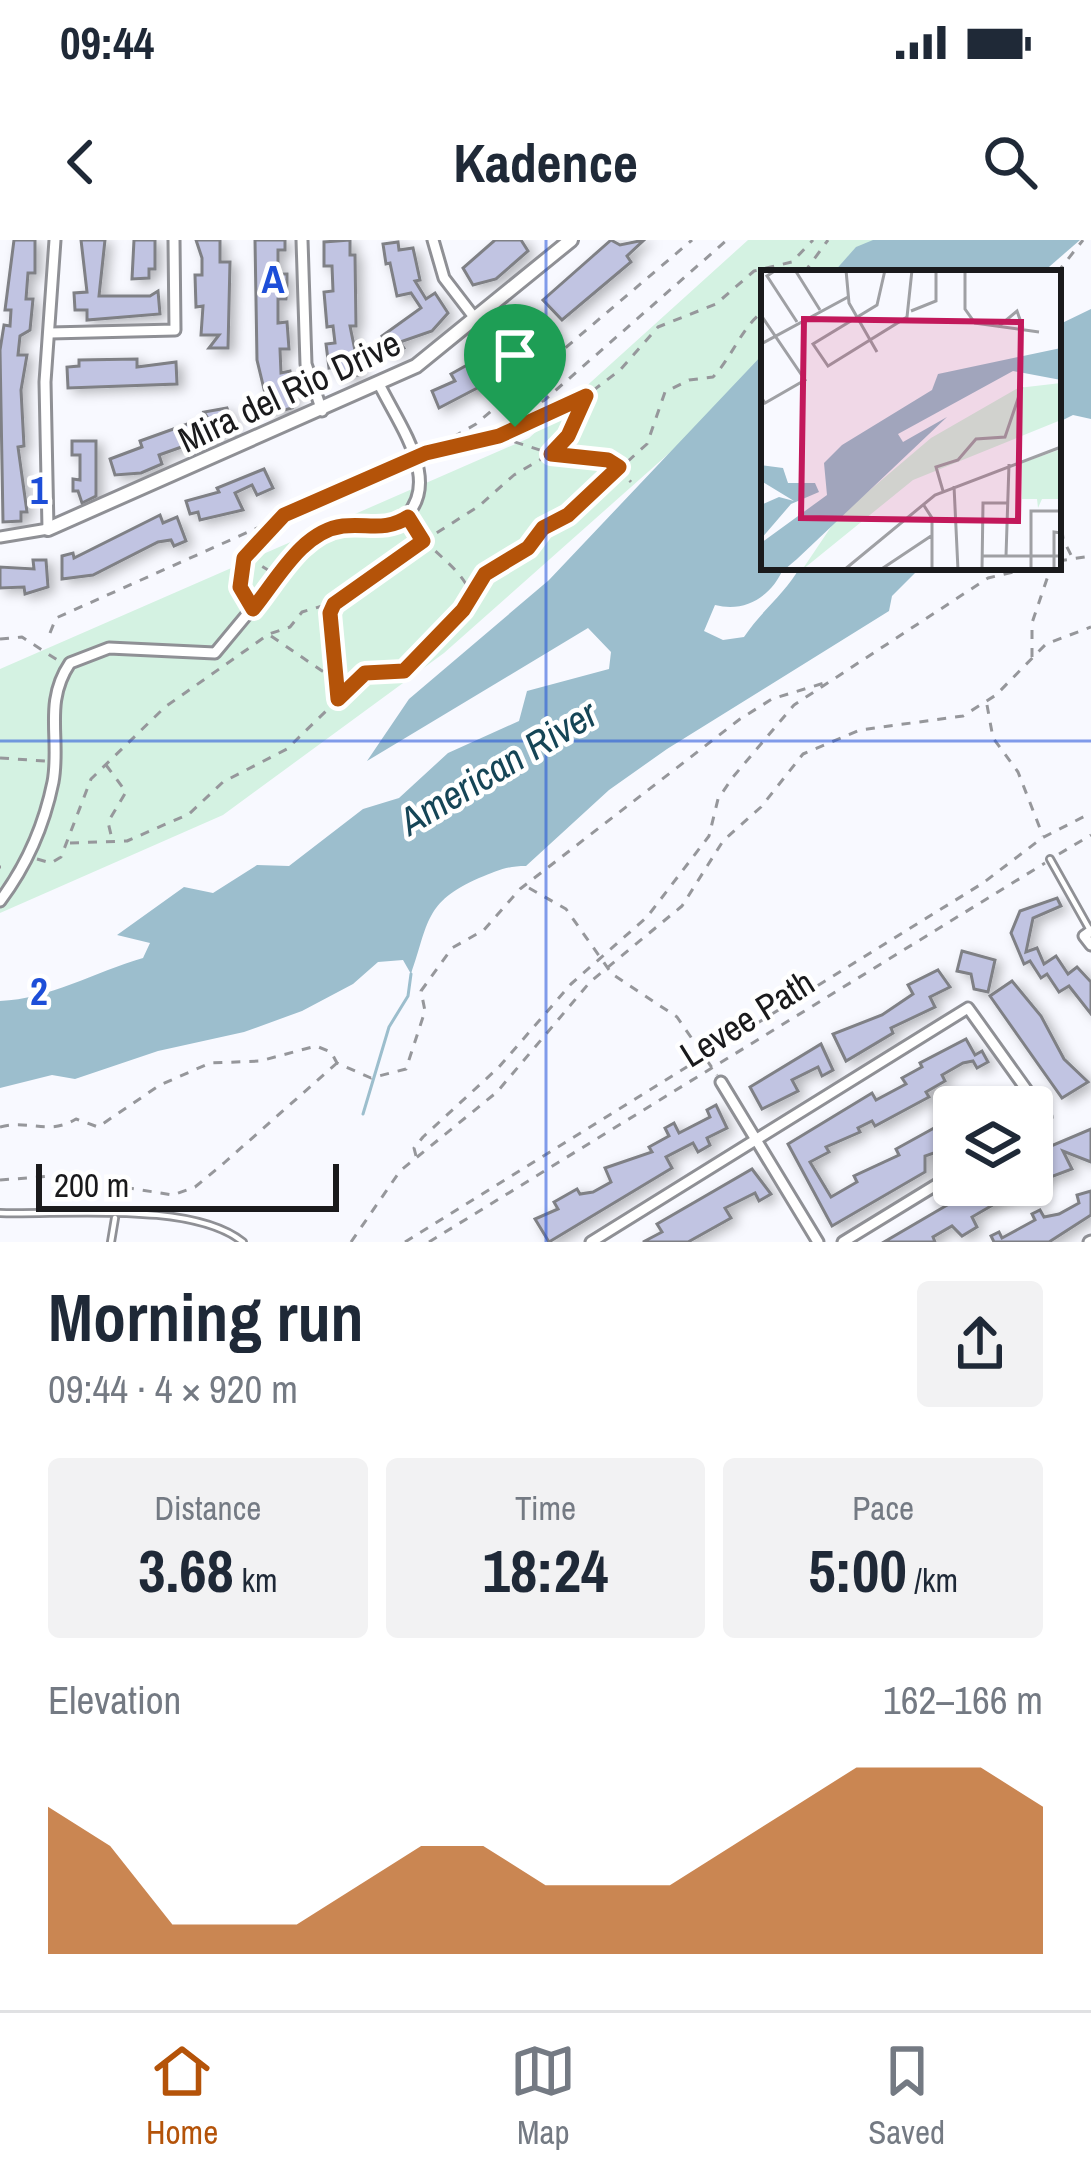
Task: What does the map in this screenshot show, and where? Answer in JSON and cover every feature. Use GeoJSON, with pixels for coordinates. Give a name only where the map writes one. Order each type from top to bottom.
{"type":"FeatureCollection","features":[{"type":"Feature","properties":{"kind":"street"},"geometry":{"type":"LineString","coordinates":[[48,529],[45,382],[56,240]]}},
{"type":"Feature","properties":{"kind":"street"},"geometry":{"type":"LineString","coordinates":[[50,333],[175,329],[174,240]]}},
{"type":"Feature","properties":{"kind":"street"},"geometry":{"type":"LineString","coordinates":[[302,240],[306,364],[322,410]]}},
{"type":"Feature","properties":{"kind":"street"},"geometry":{"type":"LineString","coordinates":[[433,240],[444,278],[477,321]]}},
{"type":"Feature","properties":{"kind":"street","name":"Mira del Rio Drive"},"geometry":{"type":"LineString","coordinates":[[0,537],[48,529],[434,356],[571,240]]}},
{"type":"Feature","properties":{"kind":"street"},"geometry":{"type":"LineString","coordinates":[[0,901],[29,857],[54,778],[52,701],[68,666],[109,648],[214,653],[320,533],[339,526],[395,525],[408,517],[422,494],[414,458],[379,384]]}},
{"type":"Feature","properties":{"kind":"street"},"geometry":{"type":"LineString","coordinates":[[1091,932],[1084,936],[1091,945]]}},
{"type":"Feature","properties":{"kind":"street"},"geometry":{"type":"LineString","coordinates":[[591,1242],[968,1008],[1024,1086]]}},
{"type":"Feature","properties":{"kind":"street"},"geometry":{"type":"LineString","coordinates":[[721,1082],[818,1242]]}},
{"type":"Feature","properties":{"kind":"street"},"geometry":{"type":"LineString","coordinates":[[843,1242],[933,1187]]}},
{"type":"Feature","properties":{"kind":"lane"},"geometry":{"type":"LineString","coordinates":[[1050,860],[1091,932]]}},
{"type":"Feature","properties":{"kind":"lane"},"geometry":{"type":"LineString","coordinates":[[0,1213],[209,1223],[243,1242]]}},
{"type":"Feature","properties":{"kind":"lane"},"geometry":{"type":"LineString","coordinates":[[111,1242],[116,1216]]}},
{"type":"Feature","properties":{"kind":"path"},"geometry":{"type":"LineString","coordinates":[[50,634],[56,618],[426,453],[476,424],[692,240]]}},
{"type":"Feature","properties":{"kind":"path"},"geometry":{"type":"LineString","coordinates":[[515,427],[727,240]]}},
{"type":"Feature","properties":{"kind":"path"},"geometry":{"type":"LineString","coordinates":[[762,270],[792,262],[813,240]]}},
{"type":"Feature","properties":{"kind":"path"},"geometry":{"type":"LineString","coordinates":[[806,270],[828,240]]}},
{"type":"Feature","properties":{"kind":"path"},"geometry":{"type":"LineString","coordinates":[[1059,270],[1083,240]]}},
{"type":"Feature","properties":{"kind":"path"},"geometry":{"type":"LineString","coordinates":[[426,453],[499,436],[586,396],[620,370],[668,319],[716,304],[747,274],[761,270]]}},
{"type":"Feature","properties":{"kind":"path"},"geometry":{"type":"LineString","coordinates":[[68,843],[127,841],[189,814],[223,782],[287,749],[365,673],[397,674],[412,664],[485,574],[528,548],[543,528],[568,515],[647,444],[658,422],[661,397],[689,380],[713,376],[761,314]]}},
{"type":"Feature","properties":{"kind":"path"},"geometry":{"type":"LineString","coordinates":[[29,857],[51,863],[68,843],[80,802],[105,763],[165,707],[269,634],[290,627],[302,612],[334,604],[551,454],[568,436],[586,396]]}},
{"type":"Feature","properties":{"kind":"path"},"geometry":{"type":"LineString","coordinates":[[499,436],[551,454],[608,460],[631,482]]}},
{"type":"Feature","properties":{"kind":"path"},"geometry":{"type":"LineString","coordinates":[[253,609],[240,587],[245,555],[284,515]]}},
{"type":"Feature","properties":{"kind":"path"},"geometry":{"type":"LineString","coordinates":[[1061,516],[1073,559]]}},
{"type":"Feature","properties":{"kind":"path"},"geometry":{"type":"LineString","coordinates":[[408,517],[423,541],[460,574],[472,595]]}},
{"type":"Feature","properties":{"kind":"path"},"geometry":{"type":"LineString","coordinates":[[245,555],[277,580]]}},
{"type":"Feature","properties":{"kind":"path"},"geometry":{"type":"LineString","coordinates":[[1061,561],[1091,556]]}},
{"type":"Feature","properties":{"kind":"path"},"geometry":{"type":"LineString","coordinates":[[416,1156],[414,1148],[423,1137],[499,1067],[571,984],[646,917],[709,836],[718,799],[733,777],[794,705],[988,578],[1022,570]]}},
{"type":"Feature","properties":{"kind":"path"},"geometry":{"type":"LineString","coordinates":[[1032,658],[1032,623],[1051,570]]}},
{"type":"Feature","properties":{"kind":"path"},"geometry":{"type":"LineString","coordinates":[[334,604],[332,678],[338,699]]}},
{"type":"Feature","properties":{"kind":"path"},"geometry":{"type":"LineString","coordinates":[[351,1242],[387,1186],[416,1156],[503,1086],[568,1005],[682,906],[723,841],[770,797],[803,754],[840,735],[953,720],[987,703],[1059,637],[1091,627]]}},
{"type":"Feature","properties":{"kind":"path"},"geometry":{"type":"LineString","coordinates":[[269,634],[281,648],[332,678]]}},
{"type":"Feature","properties":{"kind":"path"},"geometry":{"type":"LineString","coordinates":[[0,639],[22,638],[68,666]]}},
{"type":"Feature","properties":{"kind":"path"},"geometry":{"type":"LineString","coordinates":[[0,1127],[25,1123],[48,1130],[76,1119],[98,1127],[160,1085],[210,1064],[277,1058],[316,1046],[327,1049],[337,1064],[371,1078],[406,1070],[425,1010],[421,991],[432,970],[444,964],[457,944],[484,930],[527,885],[612,814],[758,706],[824,683]]}},
{"type":"Feature","properties":{"kind":"path"},"geometry":{"type":"LineString","coordinates":[[987,703],[993,739],[1018,772],[1043,837]]}},
{"type":"Feature","properties":{"kind":"path"},"geometry":{"type":"LineString","coordinates":[[0,758],[53,760]]}},
{"type":"Feature","properties":{"kind":"path"},"geometry":{"type":"LineString","coordinates":[[105,763],[126,792],[108,822],[106,832],[114,841]]}},
{"type":"Feature","properties":{"kind":"path"},"geometry":{"type":"LineString","coordinates":[[405,1242],[983,884],[1043,837],[1091,814]]}},
{"type":"Feature","properties":{"kind":"path","name":"Levee Path"},"geometry":{"type":"LineString","coordinates":[[428,1242],[1091,835]]}},
{"type":"Feature","properties":{"kind":"path"},"geometry":{"type":"LineString","coordinates":[[527,885],[566,909],[575,928],[608,968],[677,1016],[721,1082]]}},
{"type":"Feature","properties":{"kind":"path"},"geometry":{"type":"LineString","coordinates":[[0,1180],[53,1176],[173,1195],[195,1186],[236,1154],[337,1064]]}},
{"type":"Feature","properties":{"kind":"green space"},"geometry":{"type":"Polygon","coordinates":[[[748,240],[909,240],[875,270],[761,270],[761,372],[444,653],[223,815],[0,913],[0,669],[529,438],[748,240]]]}},
{"type":"Feature","properties":{"kind":"water"},"geometry":{"type":"Polygon","coordinates":[[[873,240],[1080,240],[1045,270],[836,270],[856,247],[873,240]]]}},
{"type":"Feature","properties":{"kind":"water"},"geometry":{"type":"Polygon","coordinates":[[[1091,309],[1091,419],[1073,415],[1061,419],[1061,324],[1091,309]]]}},
{"type":"Feature","properties":{"kind":"water","name":"American River"},"geometry":{"type":"Polygon","coordinates":[[[761,356],[761,570],[782,570],[757,600],[737,607],[715,605],[704,631],[723,640],[744,637],[798,570],[918,570],[892,596],[889,611],[667,749],[609,790],[526,866],[491,873],[448,896],[431,916],[411,974],[403,960],[378,962],[353,984],[302,1011],[244,1032],[158,1051],[75,1079],[52,1075],[0,1088],[0,1001],[54,990],[143,958],[150,943],[117,935],[184,887],[213,893],[257,865],[289,866],[363,809],[399,798],[448,753],[519,721],[527,691],[609,669],[611,652],[588,628],[367,761],[409,699],[549,580],[761,356]]]}},
{"type":"Feature","properties":{"kind":"building"},"geometry":{"type":"Polygon","coordinates":[[[14,240],[35,240],[35,273],[28,273],[26,299],[33,299],[30,330],[20,336],[18,355],[27,355],[21,390],[24,446],[18,447],[27,512],[21,512],[21,521],[3,522],[0,350],[4,325],[10,326],[11,310],[5,310],[14,240]]]}},
{"type":"Feature","properties":{"kind":"building"},"geometry":{"type":"Polygon","coordinates":[[[81,240],[105,240],[99,296],[150,296],[158,291],[160,314],[87,320],[87,310],[75,310],[74,293],[87,292],[81,240]]]}},
{"type":"Feature","properties":{"kind":"building"},"geometry":{"type":"Polygon","coordinates":[[[134,240],[155,240],[155,269],[149,269],[149,278],[132,279],[134,240]]]}},
{"type":"Feature","properties":{"kind":"building"},"geometry":{"type":"Polygon","coordinates":[[[196,240],[220,240],[220,262],[230,262],[228,348],[209,348],[219,335],[201,335],[203,306],[196,307],[195,275],[202,275],[202,258],[196,240]]]}},
{"type":"Feature","properties":{"kind":"building"},"geometry":{"type":"Polygon","coordinates":[[[255,240],[285,240],[285,250],[278,250],[278,274],[287,274],[287,285],[286,299],[278,299],[278,323],[287,322],[289,349],[280,349],[281,373],[290,371],[295,398],[290,399],[292,408],[270,414],[257,360],[255,240]]]}},
{"type":"Feature","properties":{"kind":"building"},"geometry":{"type":"Polygon","coordinates":[[[350,240],[350,255],[355,255],[356,326],[350,326],[360,375],[339,377],[338,367],[329,368],[326,344],[335,343],[333,326],[327,327],[324,292],[333,291],[332,266],[324,266],[324,242],[350,240]]]}},
{"type":"Feature","properties":{"kind":"building"},"geometry":{"type":"Polygon","coordinates":[[[495,240],[521,240],[528,251],[496,279],[473,285],[463,268],[495,240]]]}},
{"type":"Feature","properties":{"kind":"building"},"geometry":{"type":"Polygon","coordinates":[[[611,240],[620,245],[644,240],[627,256],[631,262],[562,320],[543,300],[611,240]]]}},
{"type":"Feature","properties":{"kind":"building"},"geometry":{"type":"Polygon","coordinates":[[[398,242],[399,250],[413,248],[420,280],[415,281],[426,299],[435,293],[448,313],[432,331],[400,342],[404,348],[391,354],[382,336],[421,308],[411,293],[397,296],[383,244],[398,242]]]}},
{"type":"Feature","properties":{"kind":"building"},"geometry":{"type":"Polygon","coordinates":[[[499,335],[522,352],[507,366],[502,361],[480,381],[483,385],[439,408],[432,391],[455,381],[451,374],[476,360],[499,335]]]}},
{"type":"Feature","properties":{"kind":"building"},"geometry":{"type":"Polygon","coordinates":[[[137,359],[137,367],[176,362],[177,384],[68,388],[67,367],[79,366],[79,360],[137,359]]]}},
{"type":"Feature","properties":{"kind":"building"},"geometry":{"type":"Polygon","coordinates":[[[227,408],[235,428],[159,455],[162,464],[141,473],[115,475],[110,459],[142,447],[140,441],[207,417],[204,412],[227,408]]]}},
{"type":"Feature","properties":{"kind":"building"},"geometry":{"type":"Polygon","coordinates":[[[72,441],[96,441],[96,496],[82,503],[78,491],[73,491],[73,479],[80,480],[80,455],[72,455],[72,441]]]}},
{"type":"Feature","properties":{"kind":"building"},"geometry":{"type":"Polygon","coordinates":[[[264,469],[273,488],[257,495],[252,485],[235,493],[243,510],[200,520],[198,512],[190,514],[186,501],[219,492],[217,488],[264,469]]]}},
{"type":"Feature","properties":{"kind":"building"},"geometry":{"type":"Polygon","coordinates":[[[160,515],[163,523],[177,517],[186,541],[174,546],[171,540],[158,542],[93,575],[62,579],[62,556],[73,553],[74,558],[160,515]]]}},
{"type":"Feature","properties":{"kind":"building"},"geometry":{"type":"Polygon","coordinates":[[[33,560],[46,560],[48,587],[25,594],[24,587],[0,588],[0,567],[34,569],[33,560]]]}},
{"type":"Feature","properties":{"kind":"building"},"geometry":{"type":"Polygon","coordinates":[[[1057,898],[1061,906],[1033,918],[1026,952],[1037,948],[1044,964],[1056,956],[1068,974],[1077,967],[1091,982],[1091,1014],[1069,986],[1059,992],[1047,974],[1041,978],[1030,961],[1024,964],[1011,933],[1020,911],[1057,898]]]}},
{"type":"Feature","properties":{"kind":"building"},"geometry":{"type":"Polygon","coordinates":[[[962,951],[995,960],[988,992],[974,989],[971,974],[957,971],[962,951]]]}},
{"type":"Feature","properties":{"kind":"building"},"geometry":{"type":"Polygon","coordinates":[[[938,970],[950,987],[930,997],[935,1007],[891,1028],[893,1033],[846,1061],[833,1034],[882,1015],[913,994],[908,985],[938,970]]]}},
{"type":"Feature","properties":{"kind":"building"},"geometry":{"type":"Polygon","coordinates":[[[1012,981],[1041,1016],[1064,1059],[1088,1082],[1062,1098],[990,996],[1012,981]]]}},
{"type":"Feature","properties":{"kind":"building"},"geometry":{"type":"Polygon","coordinates":[[[966,1039],[975,1055],[982,1051],[988,1062],[977,1068],[973,1061],[963,1063],[942,1075],[945,1081],[926,1092],[929,1097],[875,1126],[872,1121],[858,1128],[860,1132],[826,1147],[829,1152],[810,1162],[831,1197],[857,1182],[854,1176],[899,1155],[896,1149],[933,1129],[933,1153],[925,1156],[925,1172],[832,1226],[788,1144],[872,1093],[876,1100],[906,1084],[902,1078],[922,1067],[920,1063],[966,1039]]]}},
{"type":"Feature","properties":{"kind":"building"},"geometry":{"type":"Polygon","coordinates":[[[821,1044],[833,1070],[822,1076],[818,1067],[792,1080],[798,1091],[762,1109],[750,1087],[821,1044]]]}},
{"type":"Feature","properties":{"kind":"building"},"geometry":{"type":"Polygon","coordinates":[[[716,1105],[727,1128],[707,1138],[710,1145],[698,1152],[693,1143],[666,1157],[672,1168],[549,1242],[535,1219],[558,1209],[554,1202],[577,1189],[580,1194],[593,1192],[611,1182],[605,1168],[652,1152],[649,1147],[669,1136],[665,1128],[674,1123],[679,1133],[710,1117],[707,1110],[716,1105]]]}},
{"type":"Feature","properties":{"kind":"building"},"geometry":{"type":"Polygon","coordinates":[[[1091,1129],[1091,1162],[1063,1151],[1072,1169],[1053,1176],[1053,1145],[1091,1129]]]}},
{"type":"Feature","properties":{"kind":"building"},"geometry":{"type":"Polygon","coordinates":[[[752,1169],[771,1194],[759,1201],[755,1193],[725,1208],[731,1218],[688,1242],[643,1242],[662,1232],[657,1224],[752,1169]]]}},
{"type":"Feature","properties":{"kind":"building"},"geometry":{"type":"Polygon","coordinates":[[[1091,1191],[1091,1215],[1049,1242],[994,1242],[991,1236],[999,1232],[1002,1238],[1035,1220],[1032,1214],[1040,1210],[1044,1217],[1059,1214],[1079,1203],[1077,1195],[1091,1191]]]}},
{"type":"Feature","properties":{"kind":"building"},"geometry":{"type":"Polygon","coordinates":[[[946,1206],[991,1206],[972,1217],[977,1227],[962,1236],[952,1226],[933,1237],[935,1242],[884,1242],[946,1206]]]}},
{"type":"Feature","properties":{"kind":"waterway"},"geometry":{"type":"LineString","coordinates":[[363,1114],[389,1027],[408,996],[411,974]]}},
{"type":"Feature","properties":{"kind":"route"},"geometry":{"type":"LineString","coordinates":[[586,396],[568,436],[551,454],[592,462],[608,460],[619,467],[568,515],[543,528],[508,564],[485,574],[463,610],[404,671],[365,673],[359,684],[338,699],[332,685],[330,613],[334,604],[355,594],[423,541],[408,517],[395,525],[339,526],[320,533],[308,541],[253,609],[240,587],[245,555],[284,515],[426,453],[482,442],[515,427],[586,396]]}}]}
